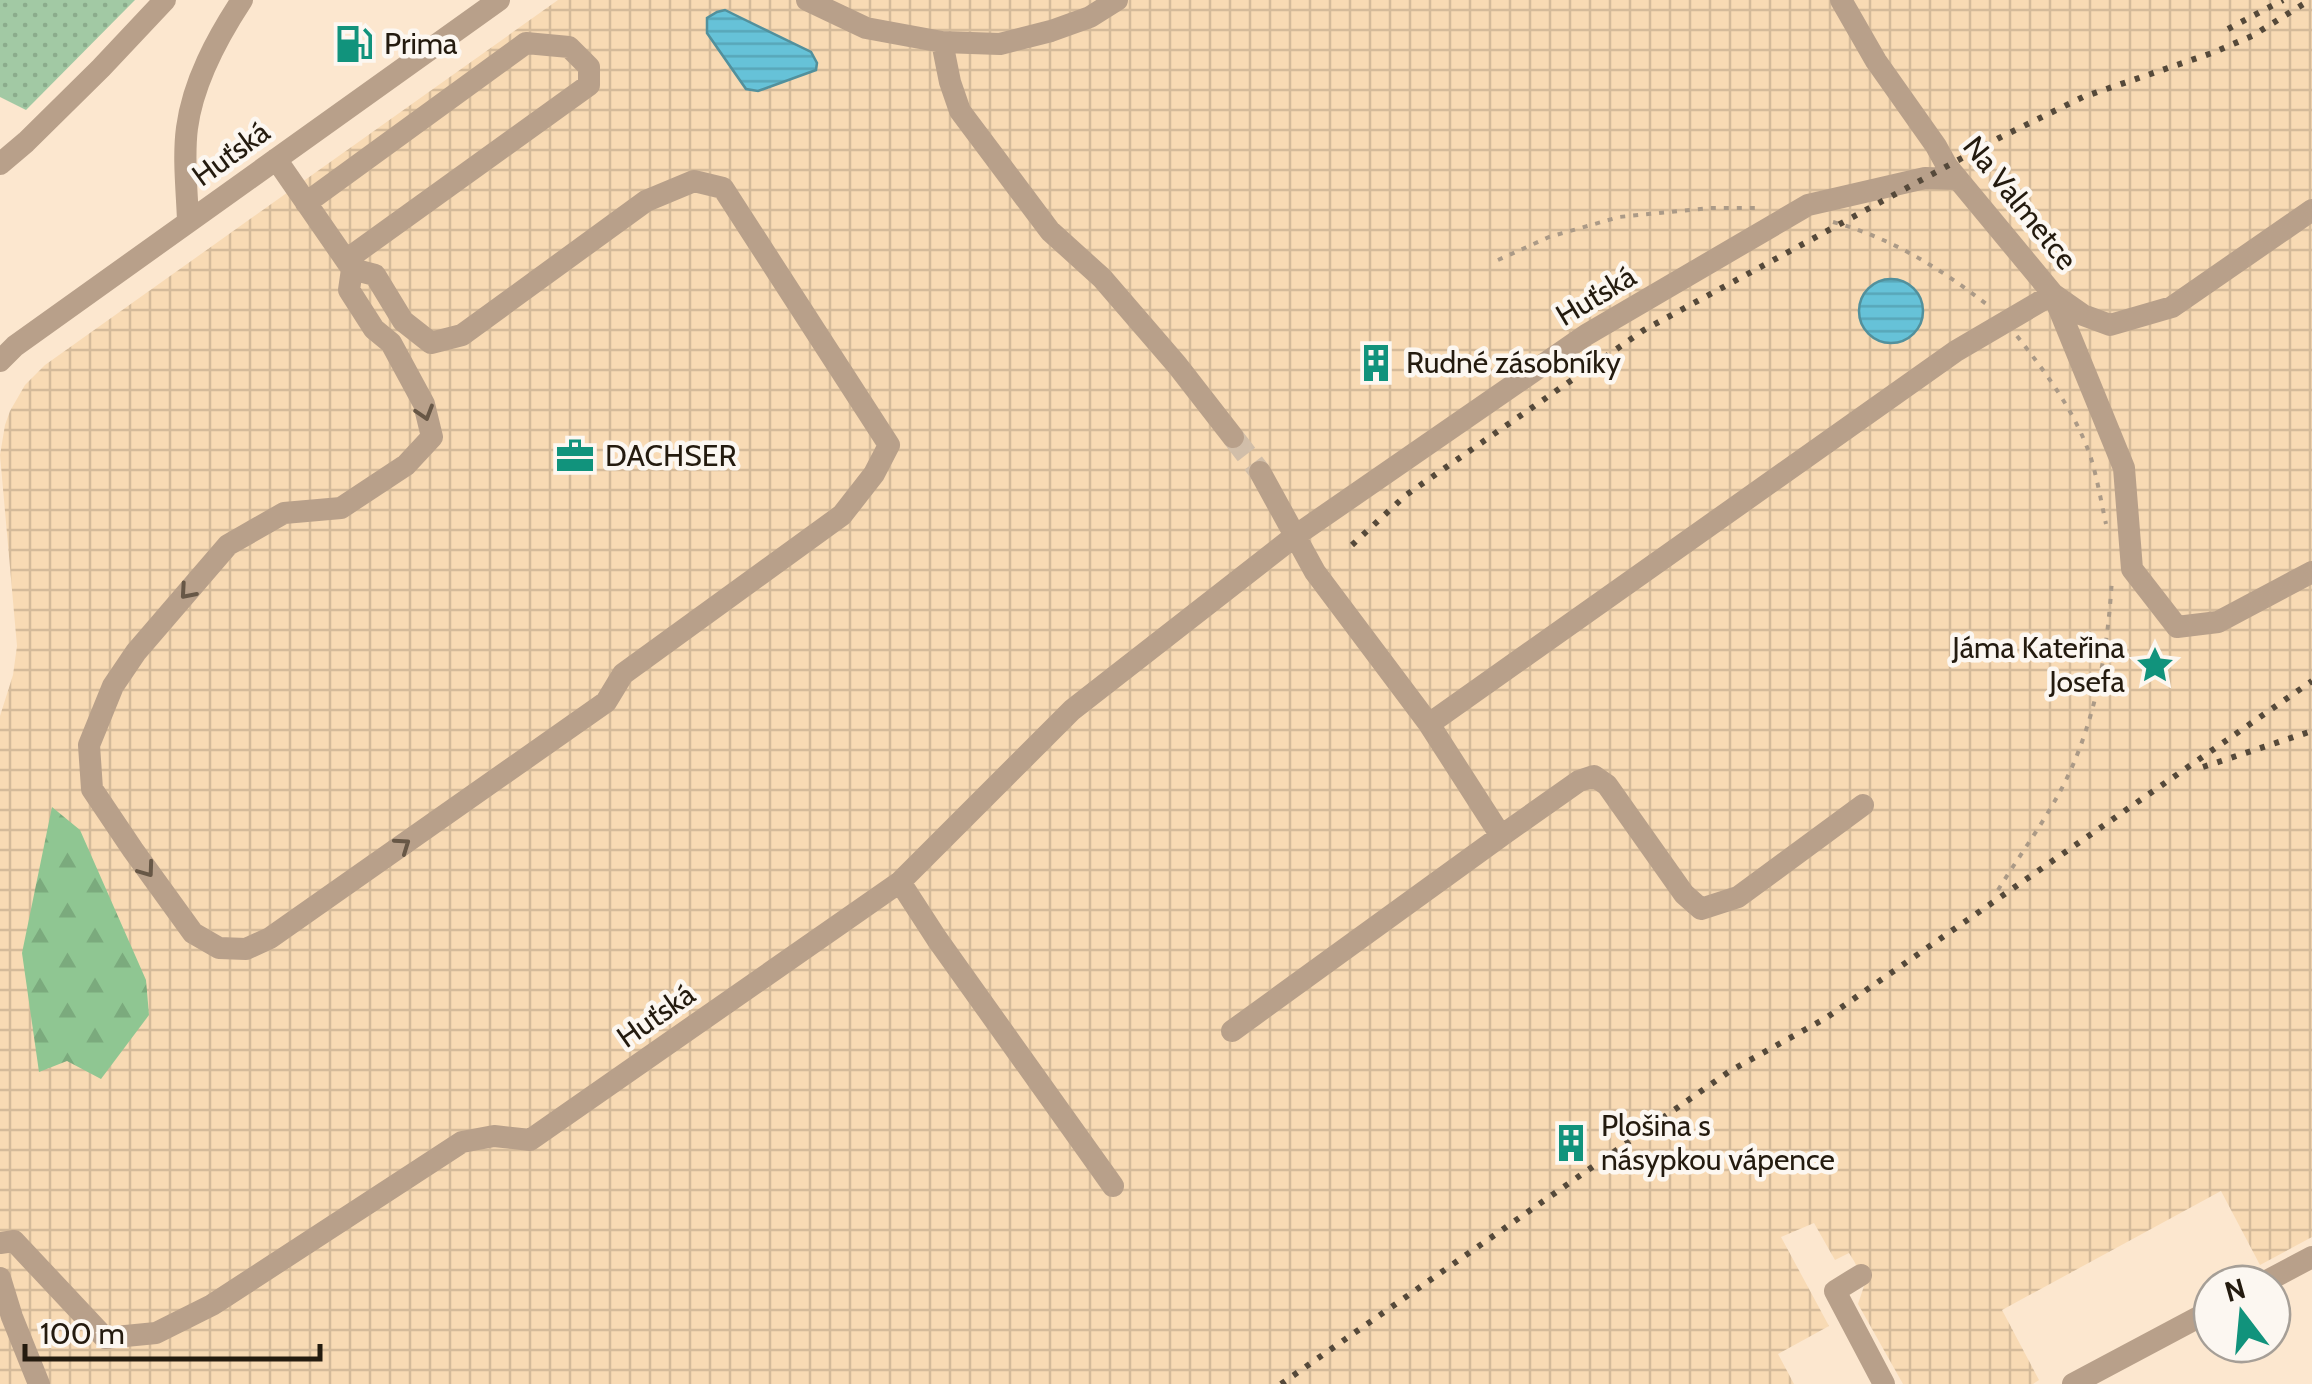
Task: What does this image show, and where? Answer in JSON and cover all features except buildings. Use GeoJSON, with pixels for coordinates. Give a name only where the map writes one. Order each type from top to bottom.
{"type":"FeatureCollection","features":[{"type":"Feature","properties":{"kind":"street"},"geometry":{"type":"LineString","coordinates":[[0,164],[166,0]]}},
{"type":"Feature","properties":{"kind":"street"},"geometry":{"type":"LineString","coordinates":[[188,221],[187,128],[192,106],[206,62],[242,0]]}},
{"type":"Feature","properties":{"kind":"street","name":"Huťská"},"geometry":{"type":"LineString","coordinates":[[0,361],[15,346],[499,0]]}},
{"type":"Feature","properties":{"kind":"street"},"geometry":{"type":"LineString","coordinates":[[807,0],[866,28],[942,42],[1000,44],[1077,22],[1117,0]]}},
{"type":"Feature","properties":{"kind":"street","name":"Na Valmetce"},"geometry":{"type":"LineString","coordinates":[[1841,0],[1876,61],[1958,179],[2053,294],[2083,315],[2110,325],[2172,306],[2312,210]]}},
{"type":"Feature","properties":{"kind":"street"},"geometry":{"type":"LineString","coordinates":[[942,42],[960,112],[1050,230],[1102,278],[1177,364],[1233,437]]}},
{"type":"Feature","properties":{"kind":"street"},"geometry":{"type":"LineString","coordinates":[[306,202],[526,43],[569,46],[590,67],[589,86],[349,265]]}},
{"type":"Feature","properties":{"kind":"street"},"geometry":{"type":"LineString","coordinates":[[276,159],[349,265],[349,290],[374,329],[391,343],[424,404],[432,437],[406,465],[341,508],[284,513],[228,545],[136,652],[113,686],[90,745],[92,789],[192,933],[219,948],[246,949],[270,938],[606,702],[623,674],[842,515],[874,474],[889,445],[723,188],[694,181],[646,201],[462,335],[431,344],[416,360],[409,376]]}},
{"type":"Feature","properties":{"kind":"street","name":"Huťská"},"geometry":{"type":"LineString","coordinates":[[0,1243],[14,1241],[105,1338],[156,1333],[212,1305],[462,1142],[494,1136],[530,1140],[900,882],[1072,710],[1288,542],[1586,335],[1808,205],[1925,178],[1958,179]]}},
{"type":"Feature","properties":{"kind":"street"},"geometry":{"type":"LineString","coordinates":[[349,265],[375,275],[403,322],[431,344]]}},
{"type":"Feature","properties":{"kind":"street"},"geometry":{"type":"LineString","coordinates":[[1429,724],[1956,351],[2053,294],[2124,468],[2132,569],[2177,627],[2218,622],[2312,572]]}},
{"type":"Feature","properties":{"kind":"street"},"geometry":{"type":"LineString","coordinates":[[1260,472],[1288,542],[1429,724],[1501,836]]}},
{"type":"Feature","properties":{"kind":"street"},"geometry":{"type":"LineString","coordinates":[[1232,1032],[1579,781],[1594,776],[1607,785],[1684,894],[1701,909],[1738,897],[1863,805]]}},
{"type":"Feature","properties":{"kind":"street"},"geometry":{"type":"LineString","coordinates":[[900,882],[1113,1186]]}},
{"type":"Feature","properties":{"kind":"street"},"geometry":{"type":"LineString","coordinates":[[1861,1275],[1835,1291],[1884,1384]]}},
{"type":"Feature","properties":{"kind":"street"},"geometry":{"type":"LineString","coordinates":[[0,1278],[39,1384]]}},
{"type":"Feature","properties":{"kind":"street"},"geometry":{"type":"LineString","coordinates":[[2073,1384],[2192,1321]]}},
{"type":"Feature","properties":{"kind":"path"},"geometry":{"type":"LineString","coordinates":[[1498,260],[1549,237],[1618,218],[1710,208],[1764,208]]}},
{"type":"Feature","properties":{"kind":"path"},"geometry":{"type":"LineString","coordinates":[[1832,222],[1863,230],[1935,268],[2000,315]]}},
{"type":"Feature","properties":{"kind":"path"},"geometry":{"type":"LineString","coordinates":[[2011,329],[2052,380],[2073,418],[2090,456],[2108,532]]}},
{"type":"Feature","properties":{"kind":"path"},"geometry":{"type":"LineString","coordinates":[[1998,890],[2064,784],[2080,747],[2103,667],[2112,577]]}},
{"type":"Feature","properties":{"kind":"shaded area"},"geometry":{"type":"Polygon","coordinates":[[[558,0],[2312,0],[2312,1237],[2259,1264],[2221,1191],[2002,1310],[2039,1380],[2033,1384],[1903,1384],[1858,1304],[1865,1283],[1854,1261],[1849,1253],[1835,1260],[1814,1223],[1781,1237],[1829,1326],[1778,1354],[1794,1384],[0,1384],[0,716],[17,646],[0,455],[10,411],[25,385],[45,365],[558,0]]]}},
{"type":"Feature","properties":{"kind":"green space"},"geometry":{"type":"Polygon","coordinates":[[[0,0],[135,0],[26,110],[0,97],[0,0]]]}},
{"type":"Feature","properties":{"kind":"green space"},"geometry":{"type":"Polygon","coordinates":[[[52,807],[80,830],[146,980],[149,1015],[101,1079],[67,1061],[39,1072],[22,953],[52,807]]]}},
{"type":"Feature","properties":{"kind":"water"},"geometry":{"type":"Polygon","coordinates":[[[725,10],[811,52],[816,70],[758,91],[746,89],[707,33],[707,18],[725,10]]]}},
{"type":"Feature","properties":{"kind":"water"},"geometry":{"type":"Polygon","coordinates":[[[1891,279],[1914,288],[1923,311],[1914,334],[1891,343],[1868,334],[1859,311],[1868,288],[1891,279]]]}},
{"type":"Feature","properties":{"kind":"tunnel"},"geometry":{"type":"LineString","coordinates":[[1233,437],[1260,472]]}},
{"type":"Feature","properties":{"kind":"railway"},"geometry":{"type":"LineString","coordinates":[[2228,29],[2283,0]]}},
{"type":"Feature","properties":{"kind":"railway"},"geometry":{"type":"LineString","coordinates":[[1352,545],[1406,495],[1644,330],[1999,138],[2083,97],[2252,36],[2310,0]]}},
{"type":"Feature","properties":{"kind":"railway"},"geometry":{"type":"LineString","coordinates":[[1281,1384],[1730,1071],[1826,1018],[2312,681]]}},
{"type":"Feature","properties":{"kind":"railway"},"geometry":{"type":"LineString","coordinates":[[2203,767],[2312,731]]}},
{"type":"Feature","properties":{"kind":"place","name":"Prima"},"geometry":{"type":"Point","coordinates":[354,44]}},
{"type":"Feature","properties":{"kind":"place","name":"Rudné zásobníky"},"geometry":{"type":"Point","coordinates":[1376,363]}},
{"type":"Feature","properties":{"kind":"place","name":"DACHSER"},"geometry":{"type":"Point","coordinates":[575,456]}},
{"type":"Feature","properties":{"kind":"place","name":"Jáma Kateřina Josefa"},"geometry":{"type":"Point","coordinates":[2155,665]}},
{"type":"Feature","properties":{"kind":"place","name":"Plošina s násypkou vápence"},"geometry":{"type":"Point","coordinates":[1571,1143]}}]}
